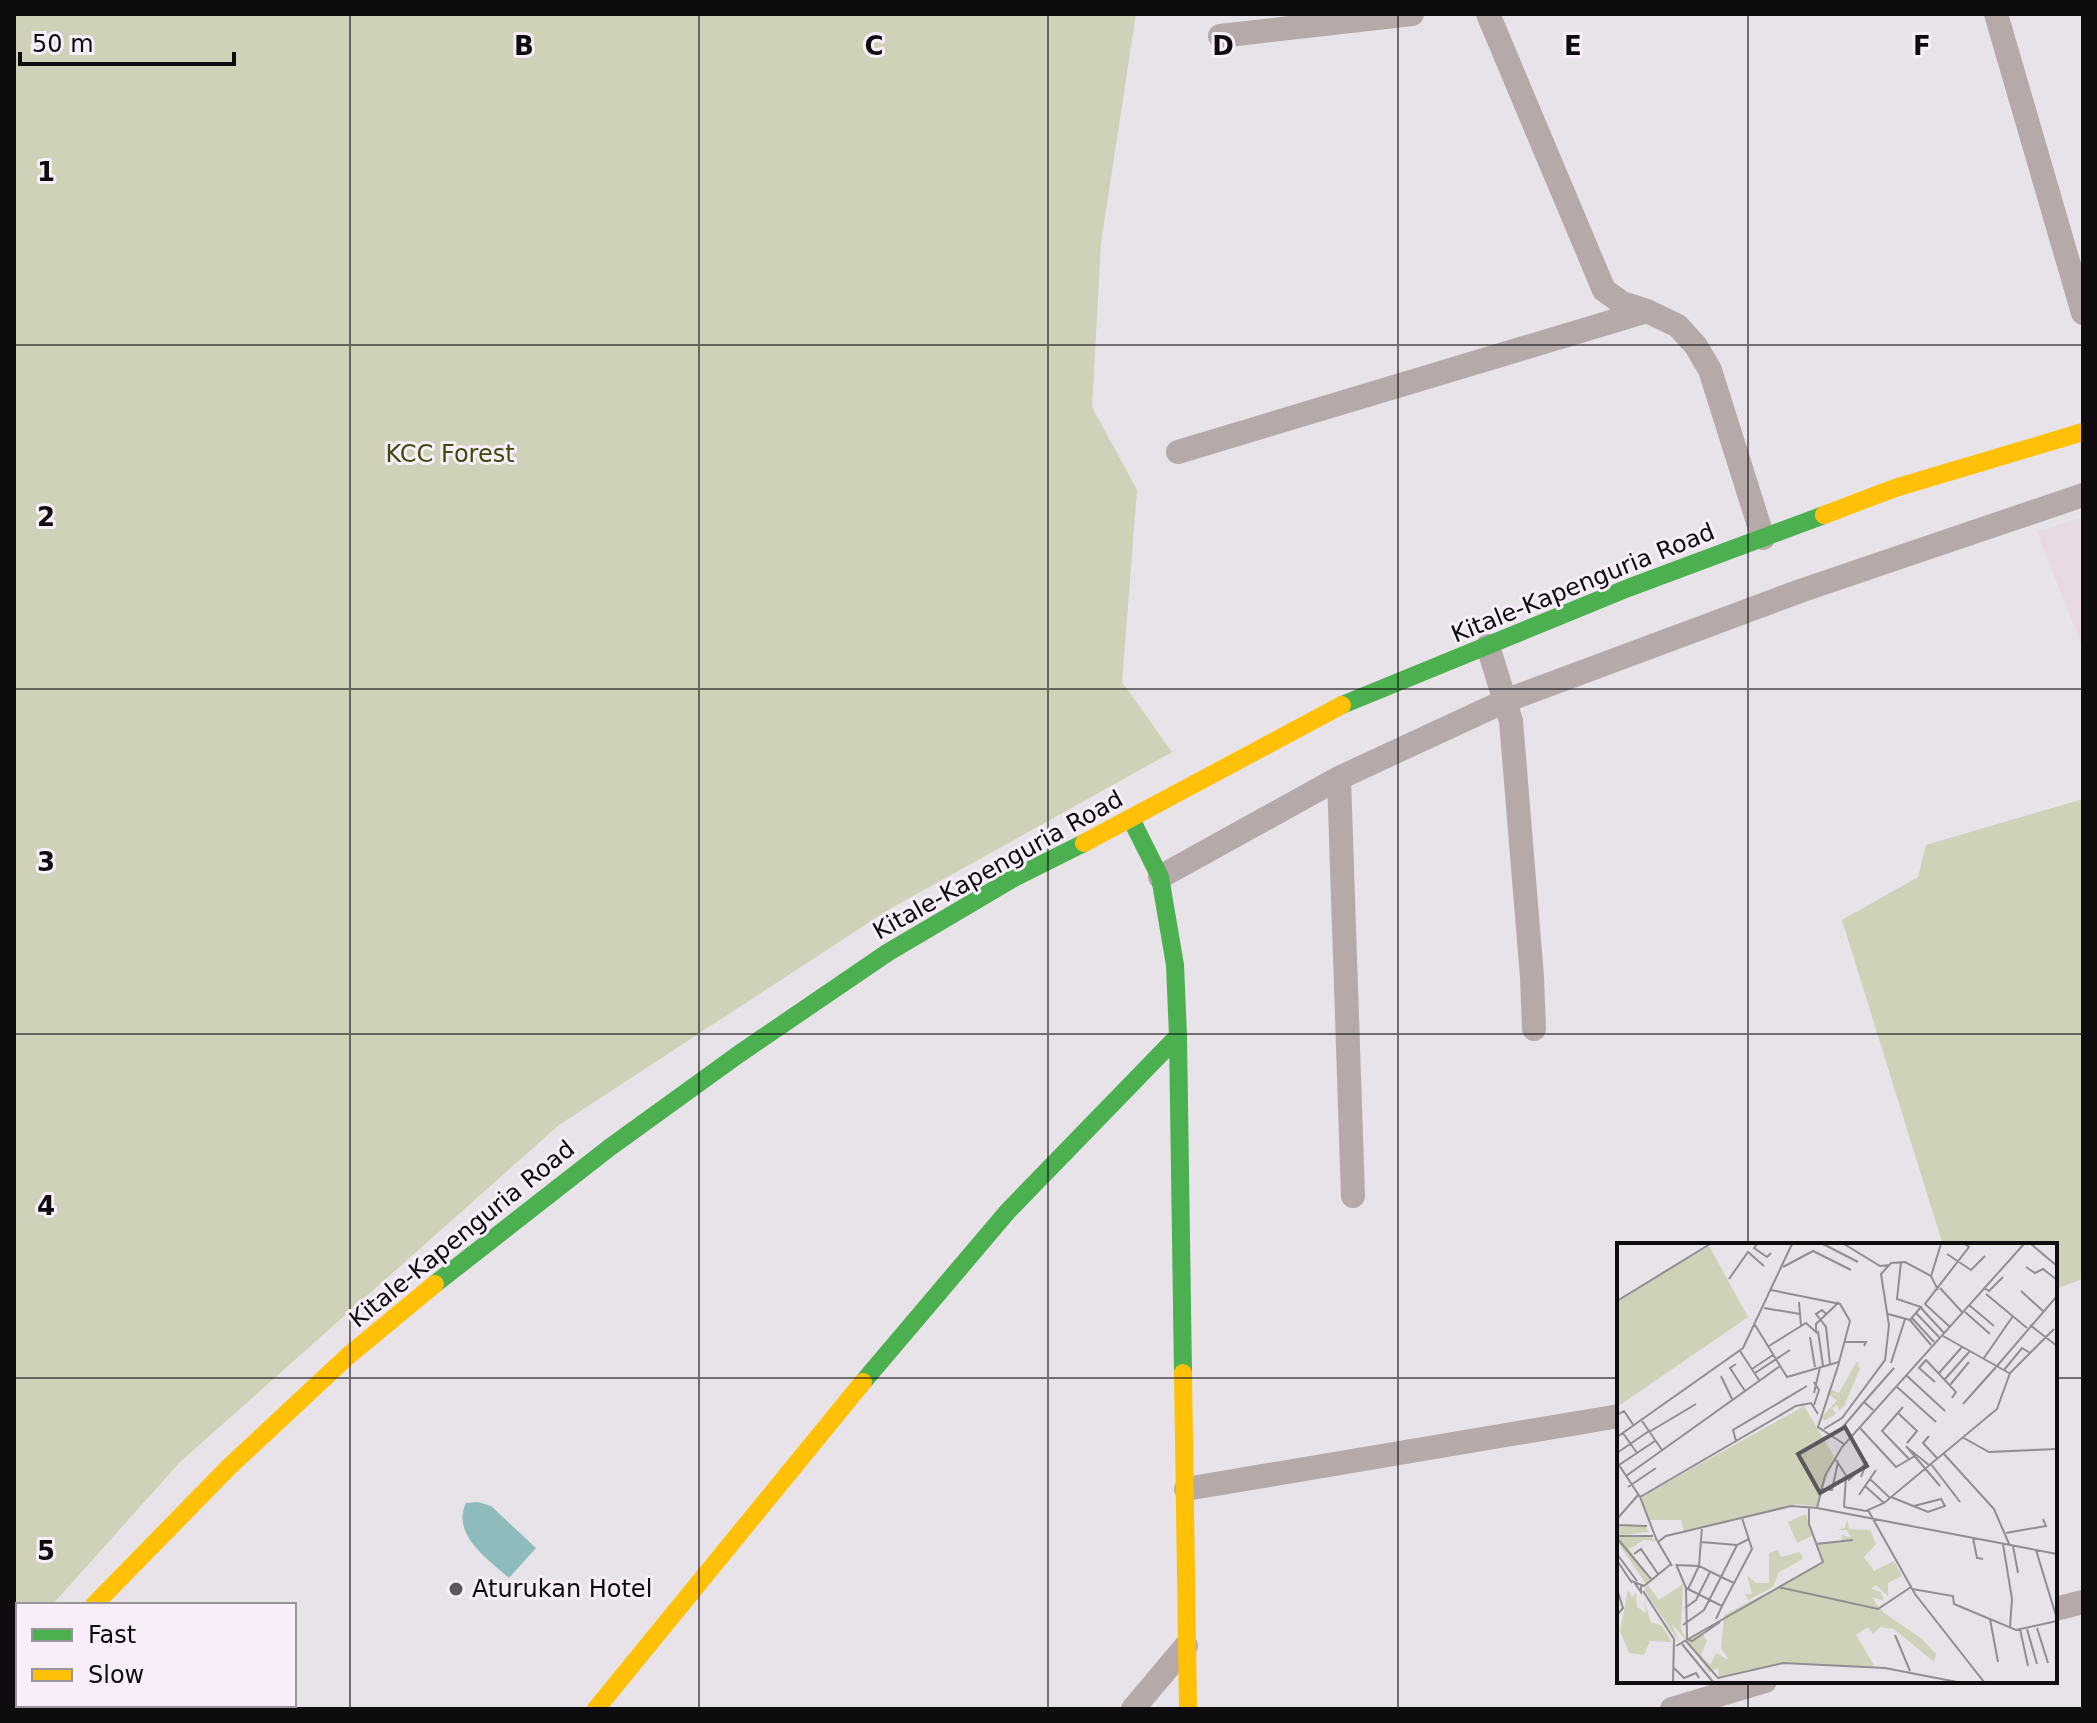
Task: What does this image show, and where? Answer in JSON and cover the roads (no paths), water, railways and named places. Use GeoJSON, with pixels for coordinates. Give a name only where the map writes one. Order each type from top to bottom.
{"type":"FeatureCollection","features":[{"type":"Feature","properties":{"kind":"main road","name":"Kitale-Kapenguria Road"},"geometry":{"type":"LineString","coordinates":[[104,1602],[229,1467],[348,1356],[471,1254],[609,1148],[887,953],[1014,878],[1131,819],[1332,709],[1628,588],[1895,488],[2083,432]]}},
{"type":"Feature","properties":{"kind":"main road"},"geometry":{"type":"LineString","coordinates":[[1131,819],[1160,877],[1175,965],[1188,1709]]}},
{"type":"Feature","properties":{"kind":"main road"},"geometry":{"type":"LineString","coordinates":[[596,1709],[837,1413],[1008,1211],[1178,1036]]}},
{"type":"Feature","properties":{"kind":"street"},"geometry":{"type":"LineString","coordinates":[[1220,36],[1412,14]]}},
{"type":"Feature","properties":{"kind":"street"},"geometry":{"type":"LineString","coordinates":[[1488,14],[1604,290],[1622,303],[1678,326],[1696,346],[1710,370],[1763,538]]}},
{"type":"Feature","properties":{"kind":"street"},"geometry":{"type":"LineString","coordinates":[[1996,14],[2083,313]]}},
{"type":"Feature","properties":{"kind":"street"},"geometry":{"type":"LineString","coordinates":[[1178,452],[1647,311]]}},
{"type":"Feature","properties":{"kind":"street"},"geometry":{"type":"LineString","coordinates":[[1160,877],[1339,778],[1505,701],[1803,590],[2083,495]]}},
{"type":"Feature","properties":{"kind":"street"},"geometry":{"type":"LineString","coordinates":[[1488,646],[1513,736],[1534,1029]]}},
{"type":"Feature","properties":{"kind":"street"},"geometry":{"type":"LineString","coordinates":[[1339,778],[1353,1196]]}},
{"type":"Feature","properties":{"kind":"street"},"geometry":{"type":"LineString","coordinates":[[1186,1489],[1617,1416]]}},
{"type":"Feature","properties":{"kind":"street"},"geometry":{"type":"LineString","coordinates":[[2057,1608],[2083,1602]]}},
{"type":"Feature","properties":{"kind":"street"},"geometry":{"type":"LineString","coordinates":[[1133,1709],[1186,1646]]}},
{"type":"Feature","properties":{"kind":"street"},"geometry":{"type":"LineString","coordinates":[[1672,1709],[1758,1683]]}},
{"type":"Feature","properties":{"kind":"water"},"geometry":{"type":"Polygon","coordinates":[[[478,1502],[491,1506],[536,1548],[509,1578],[467,1536],[463,1526],[466,1503],[478,1502]]]}},
{"type":"Feature","properties":{"kind":"place","name":"Aturukan Hotel"},"geometry":{"type":"Point","coordinates":[456,1589]}},
{"type":"Feature","properties":{"kind":"park label","name":"KCC Forest"},"geometry":{"type":"Point","coordinates":[450,454]}}]}
